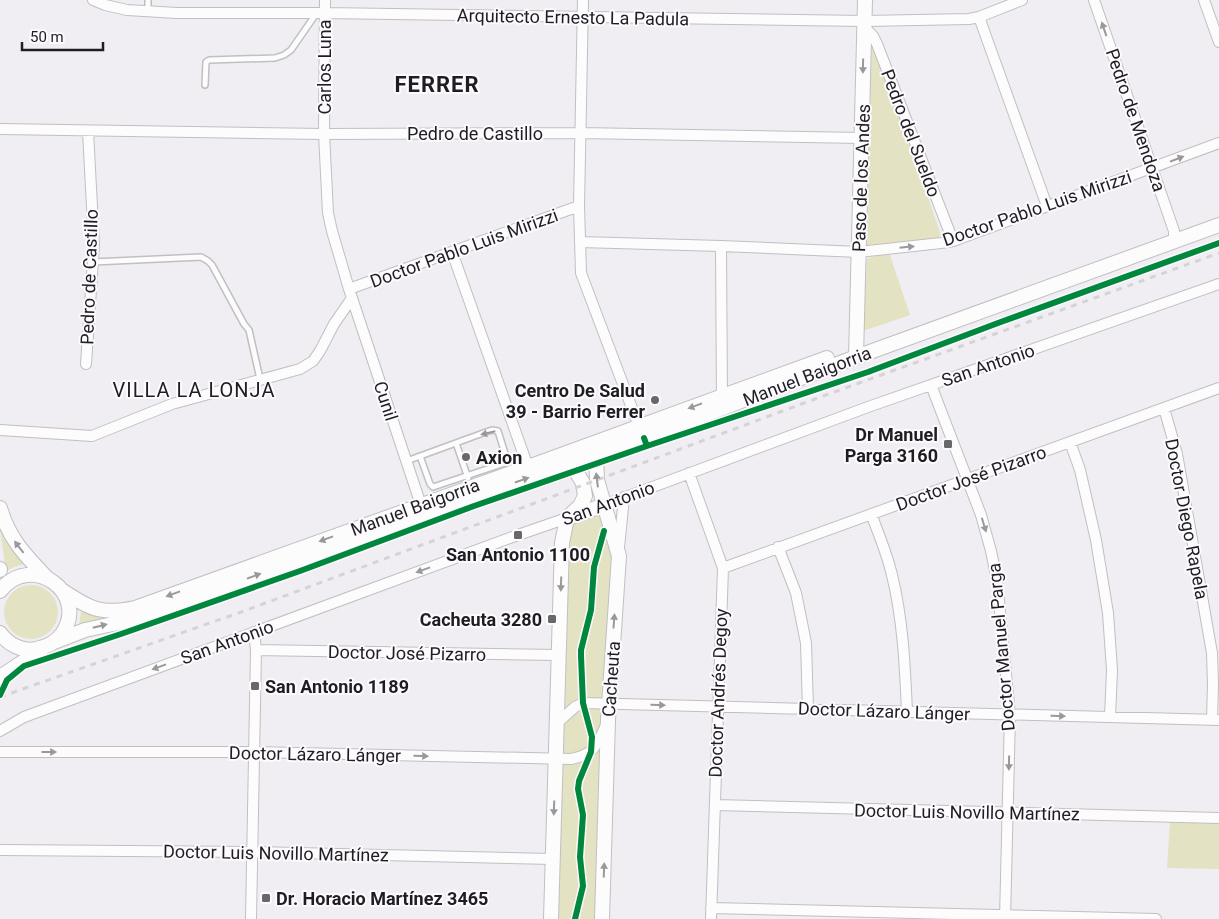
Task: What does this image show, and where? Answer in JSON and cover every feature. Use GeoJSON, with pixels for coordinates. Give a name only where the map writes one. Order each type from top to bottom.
{"type":"FeatureCollection","features":[{"type":"Feature","properties":{"kind":"main road","name":"Paso de los Andes"},"geometry":{"type":"LineString","coordinates":[[856,352],[865,0]]}},
{"type":"Feature","properties":{"kind":"main road","name":"Manuel Baigorria"},"geometry":{"type":"LineString","coordinates":[[488,481],[595,449],[1174,236],[1219,215]]}},
{"type":"Feature","properties":{"kind":"main road","name":"Manuel Baigorria"},"geometry":{"type":"LineString","coordinates":[[1174,236],[1219,225]]}},
{"type":"Feature","properties":{"kind":"main road","name":"Cacheuta"},"geometry":{"type":"LineString","coordinates":[[595,449],[596,480],[618,556],[608,720],[602,919]]}},
{"type":"Feature","properties":{"kind":"main road","name":"Manuel Baigorria"},"geometry":{"type":"LineString","coordinates":[[0,508],[12,539],[48,578],[78,601],[94,609],[112,611],[135,608],[528,467],[569,458]]}},
{"type":"Feature","properties":{"kind":"main road"},"geometry":{"type":"LineString","coordinates":[[551,919],[562,543],[568,518],[580,506],[585,496],[583,483],[569,458]]}},
{"type":"Feature","properties":{"kind":"main road","name":"Manuel Baigorria"},"geometry":{"type":"LineString","coordinates":[[49,645],[85,630],[136,619],[451,494]]}},
{"type":"Feature","properties":{"kind":"main road","name":"San Antonio"},"geometry":{"type":"LineString","coordinates":[[568,518],[604,504]]}},
{"type":"Feature","properties":{"kind":"main road"},"geometry":{"type":"LineString","coordinates":[[0,591],[17,577],[41,575],[48,578]]}},
{"type":"Feature","properties":{"kind":"main road"},"geometry":{"type":"LineString","coordinates":[[0,677],[49,645],[65,630],[69,614],[66,598],[62,590]]}},
{"type":"Feature","properties":{"kind":"main road"},"geometry":{"type":"LineString","coordinates":[[0,633],[12,645],[23,649],[34,650],[49,645]]}},
{"type":"Feature","properties":{"kind":"street","name":"Arquitecto Ernesto La Padula"},"geometry":{"type":"LineString","coordinates":[[93,0],[127,10],[177,13],[582,17],[864,24],[969,19],[1022,0]]}},
{"type":"Feature","properties":{"kind":"street","name":"Carlos Luna"},"geometry":{"type":"LineString","coordinates":[[325,0],[320,13],[328,213],[350,294]]}},
{"type":"Feature","properties":{"kind":"street"},"geometry":{"type":"LineString","coordinates":[[583,0],[580,266],[584,283],[641,432]]}},
{"type":"Feature","properties":{"kind":"street","name":"Pedro de Mendoza"},"geometry":{"type":"LineString","coordinates":[[1094,0],[1174,236]]}},
{"type":"Feature","properties":{"kind":"street"},"geometry":{"type":"LineString","coordinates":[[1204,0],[1219,42]]}},
{"type":"Feature","properties":{"kind":"street"},"geometry":{"type":"LineString","coordinates":[[978,17],[1047,206]]}},
{"type":"Feature","properties":{"kind":"street","name":"Pedro del Sueldo"},"geometry":{"type":"LineString","coordinates":[[864,24],[877,44],[953,241]]}},
{"type":"Feature","properties":{"kind":"street","name":"Pedro de Castillo"},"geometry":{"type":"LineString","coordinates":[[0,129],[324,134],[581,133],[862,138]]}},
{"type":"Feature","properties":{"kind":"street","name":"Pedro de Castillo"},"geometry":{"type":"LineString","coordinates":[[86,364],[94,245],[88,131]]}},
{"type":"Feature","properties":{"kind":"street","name":"Doctor Pablo Luis Mirizzi"},"geometry":{"type":"LineString","coordinates":[[580,242],[859,252],[941,244],[1219,143]]}},
{"type":"Feature","properties":{"kind":"street","name":"Doctor Pablo Luis Mirizzi"},"geometry":{"type":"LineString","coordinates":[[350,294],[452,252],[580,206]]}},
{"type":"Feature","properties":{"kind":"street"},"geometry":{"type":"LineString","coordinates":[[721,246],[722,402]]}},
{"type":"Feature","properties":{"kind":"street"},"geometry":{"type":"LineString","coordinates":[[452,252],[528,467]]}},
{"type":"Feature","properties":{"kind":"street","name":"San Antonio"},"geometry":{"type":"LineString","coordinates":[[604,504],[868,407],[1219,284]]}},
{"type":"Feature","properties":{"kind":"street"},"geometry":{"type":"LineString","coordinates":[[0,430],[92,436],[172,404],[300,368],[313,361],[320,351],[350,294]]}},
{"type":"Feature","properties":{"kind":"street","name":"Cunil"},"geometry":{"type":"LineString","coordinates":[[350,294],[421,504]]}},
{"type":"Feature","properties":{"kind":"street","name":"Doctor Manuel Parga"},"geometry":{"type":"LineString","coordinates":[[931,385],[986,530],[995,567],[1010,715],[1005,917]]}},
{"type":"Feature","properties":{"kind":"street","name":"Doctor José Pizarro"},"geometry":{"type":"LineString","coordinates":[[722,568],[1219,388]]}},
{"type":"Feature","properties":{"kind":"street","name":"Doctor Diego Rapela"},"geometry":{"type":"LineString","coordinates":[[1164,408],[1177,454],[1212,653],[1215,720]]}},
{"type":"Feature","properties":{"kind":"street"},"geometry":{"type":"LineString","coordinates":[[1070,442],[1082,479],[1096,540],[1108,613],[1112,661],[1110,717]]}},
{"type":"Feature","properties":{"kind":"street","name":"Doctor Andrés Degoy"},"geometry":{"type":"LineString","coordinates":[[689,474],[722,568],[711,919]]}},
{"type":"Feature","properties":{"kind":"street"},"geometry":{"type":"LineString","coordinates":[[618,556],[624,497]]}},
{"type":"Feature","properties":{"kind":"street"},"geometry":{"type":"LineString","coordinates":[[872,514],[893,577],[902,630],[907,712]]}},
{"type":"Feature","properties":{"kind":"street","name":"San Antonio"},"geometry":{"type":"LineString","coordinates":[[0,731],[24,716],[518,534],[568,518]]}},
{"type":"Feature","properties":{"kind":"street"},"geometry":{"type":"LineString","coordinates":[[778,548],[796,593],[806,643],[808,709]]}},
{"type":"Feature","properties":{"kind":"street"},"geometry":{"type":"LineString","coordinates":[[251,919],[256,650],[254,632]]}},
{"type":"Feature","properties":{"kind":"street","name":"Doctor José Pizarro"},"geometry":{"type":"LineString","coordinates":[[256,650],[558,655]]}},
{"type":"Feature","properties":{"kind":"street","name":"Doctor Lázaro Lánger"},"geometry":{"type":"LineString","coordinates":[[556,724],[575,707],[584,704],[1215,720]]}},
{"type":"Feature","properties":{"kind":"street","name":"Doctor Lázaro Lánger"},"geometry":{"type":"LineString","coordinates":[[0,752],[254,752],[571,760],[591,752],[599,742],[608,720]]}},
{"type":"Feature","properties":{"kind":"street","name":"Doctor Luis Novillo Martínez"},"geometry":{"type":"LineString","coordinates":[[715,806],[1219,818]]}},
{"type":"Feature","properties":{"kind":"street","name":"Doctor Luis Novillo Martínez"},"geometry":{"type":"LineString","coordinates":[[0,850],[252,852],[553,859]]}},
{"type":"Feature","properties":{"kind":"street"},"geometry":{"type":"LineString","coordinates":[[711,908],[1005,917],[1156,919]]}},
{"type":"Feature","properties":{"kind":"lane"},"geometry":{"type":"LineString","coordinates":[[148,0],[148,12]]}},
{"type":"Feature","properties":{"kind":"lane"},"geometry":{"type":"LineString","coordinates":[[205,85],[206,62],[209,60],[275,58],[291,50],[320,13]]}},
{"type":"Feature","properties":{"kind":"lane"},"geometry":{"type":"LineString","coordinates":[[93,262],[201,257],[208,261],[249,330],[260,379]]}},
{"type":"Feature","properties":{"kind":"lane"},"geometry":{"type":"LineString","coordinates":[[406,461],[492,430],[498,431],[507,462],[488,481],[451,494],[430,484],[420,456]]}},
{"type":"Feature","properties":{"kind":"lane"},"geometry":{"type":"LineString","coordinates":[[456,443],[471,487]]}},
{"type":"Feature","properties":{"kind":"green space"},"geometry":{"type":"Polygon","coordinates":[[[872,46],[905,130],[941,235],[937,239],[867,245],[872,46]]]}},
{"type":"Feature","properties":{"kind":"green space"},"geometry":{"type":"Polygon","coordinates":[[[889,252],[910,315],[863,331],[867,259],[889,252]]]}},
{"type":"Feature","properties":{"kind":"green space"},"geometry":{"type":"Polygon","coordinates":[[[604,505],[616,545],[602,919],[551,919],[567,518],[604,505]]]}},
{"type":"Feature","properties":{"kind":"green space"},"geometry":{"type":"Polygon","coordinates":[[[0,529],[4,539],[24,564],[6,571],[0,529]]]}},
{"type":"Feature","properties":{"kind":"green space"},"geometry":{"type":"Polygon","coordinates":[[[26,585],[36,585],[46,589],[54,597],[58,612],[54,627],[46,635],[36,639],[26,639],[16,635],[8,627],[4,617],[4,607],[8,597],[16,589],[26,585]]]}},
{"type":"Feature","properties":{"kind":"green space"},"geometry":{"type":"Polygon","coordinates":[[[81,611],[107,619],[79,625],[81,611]]]}},
{"type":"Feature","properties":{"kind":"green space"},"geometry":{"type":"Polygon","coordinates":[[[1170,822],[1219,824],[1219,869],[1167,868],[1170,822]]]}},
{"type":"Feature","properties":{"kind":"railway"},"geometry":{"type":"LineString","coordinates":[[0,697],[244,611],[815,399],[1219,253]]}},
{"type":"Feature","properties":{"kind":"cycle path"},"geometry":{"type":"LineString","coordinates":[[644,438],[647,446],[868,372],[1219,243]]}},
{"type":"Feature","properties":{"kind":"cycle path"},"geometry":{"type":"LineString","coordinates":[[0,695],[7,680],[24,666],[300,571],[474,506],[647,446]]}},
{"type":"Feature","properties":{"kind":"cycle path"},"geometry":{"type":"LineString","coordinates":[[575,919],[583,886],[580,857],[583,815],[578,789],[579,781],[591,752],[592,737],[583,703],[581,650],[591,610],[594,567],[604,531]]}},
{"type":"Feature","properties":{"kind":"place","name":"Centro De Salud 39 - Barrio Ferrer"},"geometry":{"type":"Point","coordinates":[655,400]}},
{"type":"Feature","properties":{"kind":"place","name":"Dr Manuel Parga 3160"},"geometry":{"type":"Point","coordinates":[948,444]}},
{"type":"Feature","properties":{"kind":"place","name":"Axion"},"geometry":{"type":"Point","coordinates":[466,457]}},
{"type":"Feature","properties":{"kind":"place","name":"San Antonio 1100"},"geometry":{"type":"Point","coordinates":[518,535]}},
{"type":"Feature","properties":{"kind":"place","name":"Cacheuta 3280"},"geometry":{"type":"Point","coordinates":[552,619]}},
{"type":"Feature","properties":{"kind":"place","name":"San Antonio 1189"},"geometry":{"type":"Point","coordinates":[255,686]}},
{"type":"Feature","properties":{"kind":"place","name":"Dr. Horacio Martínez 3465"},"geometry":{"type":"Point","coordinates":[266,898]}},
{"type":"Feature","properties":{"kind":"district","name":"FERRER"},"geometry":{"type":"Point","coordinates":[437,84]}},
{"type":"Feature","properties":{"kind":"district","name":"VILLA LA LONJA"},"geometry":{"type":"Point","coordinates":[194,390]}}]}
